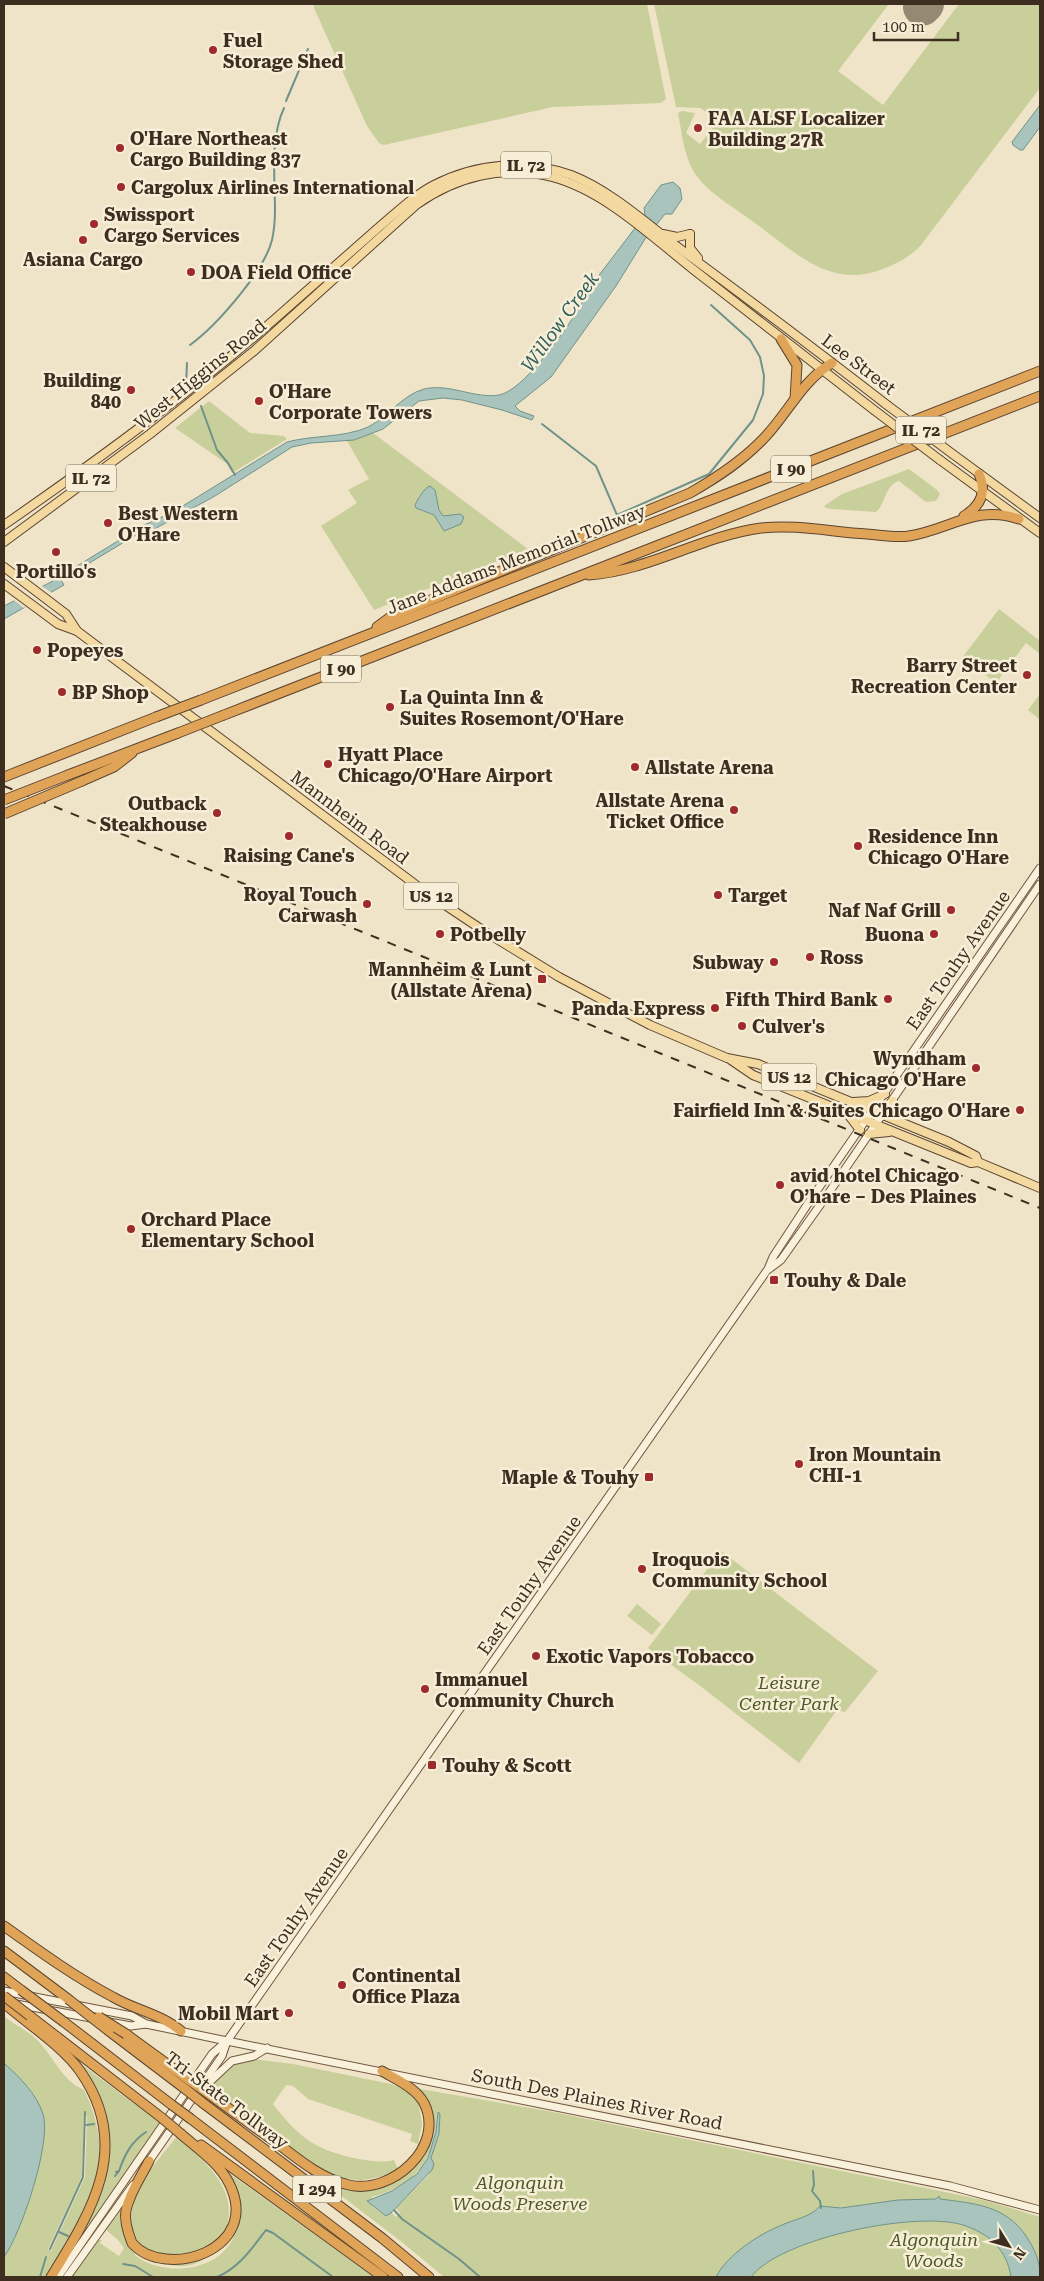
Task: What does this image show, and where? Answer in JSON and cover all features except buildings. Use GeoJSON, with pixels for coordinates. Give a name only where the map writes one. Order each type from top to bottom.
{"type":"FeatureCollection","features":[{"type":"Feature","properties":{"kind":"highway"},"geometry":{"type":"LineString","coordinates":[[781,339],[797,366],[794,399]]}},
{"type":"Feature","properties":{"kind":"highway"},"geometry":{"type":"LineString","coordinates":[[365,635],[392,616],[690,493],[724,472],[748,454],[766,436],[794,399],[821,370],[832,363]]}},
{"type":"Feature","properties":{"kind":"highway","name":"Jane Addams Memorial Tollway"},"geometry":{"type":"LineString","coordinates":[[4,777],[1040,371]]}},
{"type":"Feature","properties":{"kind":"highway","name":"I 90"},"geometry":{"type":"LineString","coordinates":[[4,800],[137,750],[1040,396]]}},
{"type":"Feature","properties":{"kind":"highway"},"geometry":{"type":"LineString","coordinates":[[579,576],[612,573],[748,530],[781,527],[907,536],[926,533],[957,520],[977,506],[984,484],[979,474]]}},
{"type":"Feature","properties":{"kind":"highway"},"geometry":{"type":"LineString","coordinates":[[957,520],[996,513],[1019,519]]}},
{"type":"Feature","properties":{"kind":"highway","name":"I 90"},"geometry":{"type":"LineString","coordinates":[[4,814],[114,767],[137,750]]}},
{"type":"Feature","properties":{"kind":"highway"},"geometry":{"type":"LineString","coordinates":[[4,1926],[89,1984],[116,1999],[168,2021],[181,2031]]}},
{"type":"Feature","properties":{"kind":"highway","name":"Tri-State Tollway"},"geometry":{"type":"LineString","coordinates":[[4,1951],[382,2238],[429,2277]]}},
{"type":"Feature","properties":{"kind":"highway","name":"Tri-State Tollway"},"geometry":{"type":"LineString","coordinates":[[4,1977],[398,2277]]}},
{"type":"Feature","properties":{"kind":"highway"},"geometry":{"type":"LineString","coordinates":[[4,1996],[85,2058],[111,2074],[182,2132],[383,2277]]}},
{"type":"Feature","properties":{"kind":"highway"},"geometry":{"type":"LineString","coordinates":[[4,2002],[62,2052],[81,2072],[97,2103],[105,2132],[105,2163],[99,2186],[85,2221],[51,2277]]}},
{"type":"Feature","properties":{"kind":"highway"},"geometry":{"type":"LineString","coordinates":[[83,2010],[113,2024],[310,2168],[342,2184],[370,2186],[390,2179],[408,2168],[423,2147],[428,2126],[426,2109],[418,2095],[410,2088],[382,2071]]}},
{"type":"Feature","properties":{"kind":"highway"},"geometry":{"type":"LineString","coordinates":[[182,2132],[224,2176],[234,2198],[235,2216],[232,2232],[216,2257]]}},
{"type":"Feature","properties":{"kind":"highway"},"geometry":{"type":"LineString","coordinates":[[149,2161],[132,2194],[126,2217],[128,2233],[139,2253],[159,2268]]}},
{"type":"Feature","properties":{"kind":"main road","name":"Lee Street"},"geometry":{"type":"LineString","coordinates":[[406,204],[434,185],[459,174],[493,166],[522,165],[552,170],[585,181],[639,222]]}},
{"type":"Feature","properties":{"kind":"main road","name":"Lee Street"},"geometry":{"type":"LineString","coordinates":[[404,216],[429,196],[457,182],[493,173],[518,172],[551,176],[581,187],[639,222],[709,270],[1040,518]]}},
{"type":"Feature","properties":{"kind":"main road","name":"West Higgins Road"},"geometry":{"type":"LineString","coordinates":[[4,526],[108,452],[190,390],[406,204]]}},
{"type":"Feature","properties":{"kind":"main road","name":"West Higgins Road"},"geometry":{"type":"LineString","coordinates":[[4,542],[150,434],[254,351],[404,216]]}},
{"type":"Feature","properties":{"kind":"main road","name":"Lee Street"},"geometry":{"type":"LineString","coordinates":[[654,232],[781,339]]}},
{"type":"Feature","properties":{"kind":"main road"},"geometry":{"type":"LineString","coordinates":[[654,232],[677,238],[690,234],[690,248],[709,270]]}},
{"type":"Feature","properties":{"kind":"main road","name":"IL 72"},"geometry":{"type":"LineString","coordinates":[[781,339],[821,370]]}},
{"type":"Feature","properties":{"kind":"main road","name":"Lee Street"},"geometry":{"type":"LineString","coordinates":[[821,370],[1040,533]]}},
{"type":"Feature","properties":{"kind":"main road","name":"Mannheim Road"},"geometry":{"type":"LineString","coordinates":[[4,567],[66,614],[77,631]]}},
{"type":"Feature","properties":{"kind":"main road","name":"Mannheim Road"},"geometry":{"type":"LineString","coordinates":[[4,584],[58,624],[77,631],[418,887],[559,977],[650,1025],[727,1058],[753,1075],[846,1112],[890,1132],[971,1163],[978,1162],[1040,1188]]}},
{"type":"Feature","properties":{"kind":"main road","name":"East Touhy Avenue"},"geometry":{"type":"LineString","coordinates":[[58,2277],[212,2054],[227,2041],[768,1269],[789,1231],[1040,868]]}},
{"type":"Feature","properties":{"kind":"main road","name":"East Touhy Avenue"},"geometry":{"type":"LineString","coordinates":[[768,1269],[781,1260],[883,1115],[1040,884]]}},
{"type":"Feature","properties":{"kind":"main road","name":"Mannheim Road"},"geometry":{"type":"LineString","coordinates":[[727,1058],[758,1064],[958,1146],[976,1156],[978,1162]]}},
{"type":"Feature","properties":{"kind":"main road"},"geometry":{"type":"LineString","coordinates":[[849,1102],[869,1101],[885,1094]]}},
{"type":"Feature","properties":{"kind":"main road"},"geometry":{"type":"LineString","coordinates":[[893,1100],[894,1112],[900,1122]]}},
{"type":"Feature","properties":{"kind":"main road"},"geometry":{"type":"LineString","coordinates":[[846,1112],[860,1130]]}},
{"type":"Feature","properties":{"kind":"main road"},"geometry":{"type":"LineString","coordinates":[[869,1134],[890,1132]]}},
{"type":"Feature","properties":{"kind":"main road","name":"South Des Plaines River Road"},"geometry":{"type":"LineString","coordinates":[[4,1992],[132,2016],[146,2024],[227,2041],[950,2186],[1040,2210]]}},
{"type":"Feature","properties":{"kind":"main road","name":"South Des Plaines River Road"},"geometry":{"type":"LineString","coordinates":[[4,2002],[131,2026],[146,2024]]}},
{"type":"Feature","properties":{"kind":"main road","name":"East Touhy Avenue"},"geometry":{"type":"LineString","coordinates":[[67,2277],[222,2056],[227,2041]]}},
{"type":"Feature","properties":{"kind":"main road"},"geometry":{"type":"LineString","coordinates":[[196,2094],[232,2061],[254,2056],[267,2048]]}},
{"type":"Feature","properties":{"kind":"green space"},"geometry":{"type":"Polygon","coordinates":[[[314,4],[647,4],[666,99],[661,103],[553,107],[384,145],[379,143],[367,126],[314,8],[314,4]]]}},
{"type":"Feature","properties":{"kind":"green space"},"geometry":{"type":"Polygon","coordinates":[[[654,4],[889,4],[838,71],[883,105],[959,4],[1040,4],[1040,88],[917,249],[883,269],[864,274],[846,275],[814,265],[799,256],[715,195],[696,175],[686,153],[678,113],[682,111],[695,113],[686,133],[700,144],[719,120],[700,108],[676,107],[654,4]]]}},
{"type":"Feature","properties":{"kind":"green space"},"geometry":{"type":"Polygon","coordinates":[[[209,401],[250,433],[284,436],[287,439],[232,473],[226,463],[175,428],[209,401]]]}},
{"type":"Feature","properties":{"kind":"green space"},"geometry":{"type":"Polygon","coordinates":[[[373,433],[528,549],[374,610],[321,526],[357,503],[348,490],[369,479],[347,441],[373,433]]]}},
{"type":"Feature","properties":{"kind":"green space"},"geometry":{"type":"Polygon","coordinates":[[[909,469],[937,490],[940,494],[936,501],[926,502],[899,481],[894,483],[888,490],[876,512],[832,509],[824,506],[842,494],[909,469]]]}},
{"type":"Feature","properties":{"kind":"green space"},"geometry":{"type":"Polygon","coordinates":[[[999,609],[1040,641],[1040,654],[1026,643],[996,683],[962,658],[999,609]]]}},
{"type":"Feature","properties":{"kind":"green space"},"geometry":{"type":"Polygon","coordinates":[[[1040,694],[1040,720],[1028,710],[1040,694]]]}},
{"type":"Feature","properties":{"kind":"green space","name":"Leisure Center Park"},"geometry":{"type":"Polygon","coordinates":[[[721,1551],[878,1671],[845,1712],[837,1710],[799,1763],[703,1688],[648,1648],[721,1551]]]}},
{"type":"Feature","properties":{"kind":"green space"},"geometry":{"type":"Polygon","coordinates":[[[637,1604],[661,1624],[652,1635],[627,1616],[637,1604]]]}},
{"type":"Feature","properties":{"kind":"green space"},"geometry":{"type":"Polygon","coordinates":[[[4,2016],[36,2039],[64,2074],[76,2086],[84,2090],[95,2117],[99,2142],[99,2166],[94,2188],[85,2210],[74,2232],[46,2277],[4,2277],[4,2016]],[[84,2116],[82,2176],[48,2249],[51,2251],[85,2177],[87,2116],[84,2116]]]}},
{"type":"Feature","properties":{"kind":"green space"},"geometry":{"type":"Polygon","coordinates":[[[253,2059],[293,2064],[391,2084],[406,2090],[420,2102],[422,2124],[418,2144],[410,2141],[412,2134],[308,2099],[293,2086],[286,2085],[273,2104],[292,2126],[310,2141],[344,2156],[376,2161],[394,2160],[398,2169],[381,2176],[363,2180],[340,2177],[321,2168],[210,2089],[228,2068],[253,2059]]]}},
{"type":"Feature","properties":{"kind":"green space"},"geometry":{"type":"Polygon","coordinates":[[[81,2064],[160,2123],[90,2225],[88,2224],[106,2177],[110,2145],[106,2112],[100,2096],[83,2071],[81,2064]]]}},
{"type":"Feature","properties":{"kind":"green space","name":"Algonquin Woods"},"geometry":{"type":"Polygon","coordinates":[[[420,2089],[548,2111],[984,2200],[1040,2217],[1040,2277],[444,2277],[318,2178],[328,2178],[356,2189],[372,2190],[384,2187],[408,2173],[418,2164],[431,2142],[430,2126],[418,2091],[420,2089]],[[439,2112],[437,2114],[433,2144],[421,2168],[401,2185],[372,2197],[373,2207],[386,2216],[392,2213],[396,2217],[400,2213],[396,2208],[429,2175],[431,2159],[439,2134],[439,2112]]]}},
{"type":"Feature","properties":{"kind":"green space"},"geometry":{"type":"Polygon","coordinates":[[[177,2136],[211,2169],[226,2195],[229,2209],[228,2224],[218,2246],[202,2261],[185,2266],[175,2266],[167,2263],[145,2249],[135,2238],[132,2223],[134,2199],[140,2185],[177,2136]]]}},
{"type":"Feature","properties":{"kind":"green space"},"geometry":{"type":"Polygon","coordinates":[[[226,2171],[374,2277],[71,2277],[97,2240],[102,2240],[100,2243],[119,2256],[124,2248],[105,2229],[118,2210],[123,2213],[126,2235],[130,2246],[136,2256],[150,2264],[166,2268],[182,2268],[199,2266],[213,2259],[226,2249],[234,2236],[238,2219],[226,2171]]]}},
{"type":"Feature","properties":{"kind":"water"},"geometry":{"type":"Polygon","coordinates":[[[1040,105],[1040,127],[1023,150],[1020,150],[1012,142],[1040,105]]]}},
{"type":"Feature","properties":{"kind":"water"},"geometry":{"type":"Polygon","coordinates":[[[673,182],[680,188],[682,199],[672,214],[665,214],[645,239],[616,286],[551,377],[515,406],[520,411],[534,416],[532,420],[462,400],[443,398],[419,401],[383,429],[354,440],[311,443],[292,447],[215,496],[149,532],[146,529],[61,580],[64,585],[4,619],[4,606],[51,582],[144,525],[173,512],[287,442],[358,431],[375,423],[409,396],[424,389],[453,389],[490,396],[509,391],[531,372],[564,332],[590,287],[645,215],[644,208],[661,185],[673,182]]]}},
{"type":"Feature","properties":{"kind":"water"},"geometry":{"type":"Polygon","coordinates":[[[430,486],[435,490],[439,510],[443,516],[460,514],[464,517],[461,524],[444,531],[434,515],[416,508],[415,505],[419,497],[430,486]]]}},
{"type":"Feature","properties":{"kind":"water"},"geometry":{"type":"Polygon","coordinates":[[[4,2063],[22,2080],[36,2099],[43,2114],[45,2127],[39,2165],[33,2187],[19,2229],[4,2257],[4,2063]]]}},
{"type":"Feature","properties":{"kind":"water"},"geometry":{"type":"Polygon","coordinates":[[[438,2112],[440,2114],[439,2134],[431,2158],[434,2164],[432,2170],[386,2216],[367,2201],[392,2191],[417,2174],[428,2158],[436,2132],[438,2112]]]}},
{"type":"Feature","properties":{"kind":"water"},"geometry":{"type":"Polygon","coordinates":[[[939,2196],[940,2199],[980,2205],[992,2209],[1003,2214],[1013,2222],[1023,2231],[1033,2248],[1039,2264],[1040,2277],[1011,2277],[1002,2252],[990,2239],[975,2230],[966,2226],[945,2222],[918,2221],[886,2224],[820,2239],[790,2250],[767,2263],[751,2277],[716,2277],[728,2261],[745,2246],[773,2229],[807,2215],[820,2206],[841,2208],[898,2200],[936,2199],[939,2196]]]}},
{"type":"Feature","properties":{"kind":"pier"},"geometry":{"type":"Polygon","coordinates":[[[39,584],[52,593],[24,608],[11,598],[39,584]]]}},
{"type":"Feature","properties":{"kind":"waterway"},"geometry":{"type":"LineString","coordinates":[[286,101],[308,49]]}},
{"type":"Feature","properties":{"kind":"waterway"},"geometry":{"type":"LineString","coordinates":[[190,345],[213,325],[238,297],[267,253],[272,240],[275,221],[275,145],[284,108]]}},
{"type":"Feature","properties":{"kind":"waterway"},"geometry":{"type":"LineString","coordinates":[[542,424],[596,466],[617,515],[709,474],[753,420],[763,394],[764,376],[760,357],[750,340],[711,305]]}},
{"type":"Feature","properties":{"kind":"waterway"},"geometry":{"type":"LineString","coordinates":[[186,385],[187,363]]}},
{"type":"Feature","properties":{"kind":"waterway"},"geometry":{"type":"LineString","coordinates":[[201,406],[217,450],[235,475]]}},
{"type":"Feature","properties":{"kind":"waterway"},"geometry":{"type":"LineString","coordinates":[[50,2249],[83,2177],[85,2112]]}},
{"type":"Feature","properties":{"kind":"waterway"},"geometry":{"type":"LineString","coordinates":[[86,2125],[94,2124]]}},
{"type":"Feature","properties":{"kind":"waterway"},"geometry":{"type":"LineString","coordinates":[[116,2172],[119,2171],[132,2144],[146,2132]]}},
{"type":"Feature","properties":{"kind":"waterway"},"geometry":{"type":"LineString","coordinates":[[115,2176],[119,2171]]}},
{"type":"Feature","properties":{"kind":"waterway"},"geometry":{"type":"LineString","coordinates":[[813,2171],[814,2185],[812,2191],[820,2201],[821,2208]]}},
{"type":"Feature","properties":{"kind":"waterway"},"geometry":{"type":"LineString","coordinates":[[394,2210],[402,2219],[459,2259],[480,2277]]}},
{"type":"Feature","properties":{"kind":"waterway"},"geometry":{"type":"LineString","coordinates":[[217,2277],[238,2263],[266,2230],[273,2233],[333,2277]]}},
{"type":"Feature","properties":{"kind":"waterway"},"geometry":{"type":"LineString","coordinates":[[59,2232],[68,2236]]}},
{"type":"Feature","properties":{"kind":"waterway"},"geometry":{"type":"LineString","coordinates":[[40,2277],[46,2257]]}},
{"type":"Feature","properties":{"kind":"waterway"},"geometry":{"type":"LineString","coordinates":[[123,2264],[135,2266],[153,2277]]}},
{"type":"Feature","properties":{"kind":"runway"},"geometry":{"type":"LineString","coordinates":[[922,7],[925,4]]}},
{"type":"Feature","properties":{"kind":"railway"},"geometry":{"type":"LineString","coordinates":[[4,786],[1040,1208]]}},
{"type":"Feature","properties":{"kind":"place","name":"Fuel Storage Shed"},"geometry":{"type":"Point","coordinates":[213,50]}},
{"type":"Feature","properties":{"kind":"place","name":"FAA ALSF Localizer Building 27R"},"geometry":{"type":"Point","coordinates":[698,128]}},
{"type":"Feature","properties":{"kind":"place","name":"O'Hare Northeast Cargo Building 837"},"geometry":{"type":"Point","coordinates":[120,148]}},
{"type":"Feature","properties":{"kind":"place","name":"Cargolux Airlines International"},"geometry":{"type":"Point","coordinates":[121,187]}},
{"type":"Feature","properties":{"kind":"place","name":"Swissport Cargo Services"},"geometry":{"type":"Point","coordinates":[94,224]}},
{"type":"Feature","properties":{"kind":"place","name":"Asiana Cargo"},"geometry":{"type":"Point","coordinates":[83,240]}},
{"type":"Feature","properties":{"kind":"place","name":"DOA Field Office"},"geometry":{"type":"Point","coordinates":[191,272]}},
{"type":"Feature","properties":{"kind":"place","name":"Building 840"},"geometry":{"type":"Point","coordinates":[131,390]}},
{"type":"Feature","properties":{"kind":"place","name":"O'Hare Corporate Towers"},"geometry":{"type":"Point","coordinates":[259,401]}},
{"type":"Feature","properties":{"kind":"place","name":"Best Western O'Hare"},"geometry":{"type":"Point","coordinates":[108,523]}},
{"type":"Feature","properties":{"kind":"place","name":"Portillo's"},"geometry":{"type":"Point","coordinates":[56,552]}},
{"type":"Feature","properties":{"kind":"place","name":"Popeyes"},"geometry":{"type":"Point","coordinates":[37,650]}},
{"type":"Feature","properties":{"kind":"place","name":"Barry Street Recreation Center"},"geometry":{"type":"Point","coordinates":[1027,675]}},
{"type":"Feature","properties":{"kind":"place","name":"BP Shop"},"geometry":{"type":"Point","coordinates":[62,692]}},
{"type":"Feature","properties":{"kind":"place","name":"La Quinta Inn & Suites Rosemont/O'Hare"},"geometry":{"type":"Point","coordinates":[390,707]}},
{"type":"Feature","properties":{"kind":"place","name":"Hyatt Place Chicago/O'Hare Airport"},"geometry":{"type":"Point","coordinates":[328,764]}},
{"type":"Feature","properties":{"kind":"place","name":"Allstate Arena"},"geometry":{"type":"Point","coordinates":[635,767]}},
{"type":"Feature","properties":{"kind":"place","name":"Allstate Arena Ticket Office"},"geometry":{"type":"Point","coordinates":[734,810]}},
{"type":"Feature","properties":{"kind":"place","name":"Outback Steakhouse"},"geometry":{"type":"Point","coordinates":[217,813]}},
{"type":"Feature","properties":{"kind":"place","name":"Raising Cane's"},"geometry":{"type":"Point","coordinates":[289,836]}},
{"type":"Feature","properties":{"kind":"place","name":"Residence Inn Chicago O'Hare"},"geometry":{"type":"Point","coordinates":[858,846]}},
{"type":"Feature","properties":{"kind":"place","name":"Target"},"geometry":{"type":"Point","coordinates":[718,895]}},
{"type":"Feature","properties":{"kind":"place","name":"Royal Touch Carwash"},"geometry":{"type":"Point","coordinates":[367,904]}},
{"type":"Feature","properties":{"kind":"place","name":"Naf Naf Grill"},"geometry":{"type":"Point","coordinates":[951,910]}},
{"type":"Feature","properties":{"kind":"place","name":"Potbelly"},"geometry":{"type":"Point","coordinates":[440,934]}},
{"type":"Feature","properties":{"kind":"place","name":"Buona"},"geometry":{"type":"Point","coordinates":[934,934]}},
{"type":"Feature","properties":{"kind":"place","name":"Ross"},"geometry":{"type":"Point","coordinates":[810,957]}},
{"type":"Feature","properties":{"kind":"place","name":"Subway"},"geometry":{"type":"Point","coordinates":[774,962]}},
{"type":"Feature","properties":{"kind":"place","name":"Mannheim & Lunt (Allstate Arena)"},"geometry":{"type":"Point","coordinates":[542,979]}},
{"type":"Feature","properties":{"kind":"place","name":"Fifth Third Bank"},"geometry":{"type":"Point","coordinates":[888,999]}},
{"type":"Feature","properties":{"kind":"place","name":"Panda Express"},"geometry":{"type":"Point","coordinates":[715,1008]}},
{"type":"Feature","properties":{"kind":"place","name":"Culver's"},"geometry":{"type":"Point","coordinates":[742,1026]}},
{"type":"Feature","properties":{"kind":"place","name":"Wyndham Chicago O'Hare"},"geometry":{"type":"Point","coordinates":[976,1068]}},
{"type":"Feature","properties":{"kind":"place","name":"Fairfield Inn & Suites Chicago O'Hare"},"geometry":{"type":"Point","coordinates":[1020,1110]}},
{"type":"Feature","properties":{"kind":"place","name":"avid hotel Chicago O’hare – Des Plaines"},"geometry":{"type":"Point","coordinates":[780,1185]}},
{"type":"Feature","properties":{"kind":"place","name":"Orchard Place Elementary School"},"geometry":{"type":"Point","coordinates":[131,1229]}},
{"type":"Feature","properties":{"kind":"place","name":"Touhy & Dale"},"geometry":{"type":"Point","coordinates":[774,1280]}},
{"type":"Feature","properties":{"kind":"place","name":"Iron Mountain CHI-1"},"geometry":{"type":"Point","coordinates":[799,1464]}},
{"type":"Feature","properties":{"kind":"place","name":"Maple & Touhy"},"geometry":{"type":"Point","coordinates":[649,1477]}},
{"type":"Feature","properties":{"kind":"place","name":"Iroquois Community School"},"geometry":{"type":"Point","coordinates":[642,1569]}},
{"type":"Feature","properties":{"kind":"place","name":"Exotic Vapors Tobacco"},"geometry":{"type":"Point","coordinates":[536,1656]}},
{"type":"Feature","properties":{"kind":"place","name":"Immanuel Community Church"},"geometry":{"type":"Point","coordinates":[425,1689]}},
{"type":"Feature","properties":{"kind":"place","name":"Touhy & Scott"},"geometry":{"type":"Point","coordinates":[432,1765]}},
{"type":"Feature","properties":{"kind":"place","name":"Continental Office Plaza"},"geometry":{"type":"Point","coordinates":[342,1985]}},
{"type":"Feature","properties":{"kind":"place","name":"Mobil Mart"},"geometry":{"type":"Point","coordinates":[289,2013]}},
{"type":"Feature","properties":{"kind":"water label","name":"Willow Creek"},"geometry":{"type":"Point","coordinates":[560,322]}},
{"type":"Feature","properties":{"kind":"park label","name":"Algonquin Woods Preserve"},"geometry":{"type":"Point","coordinates":[520,2192]}}]}
